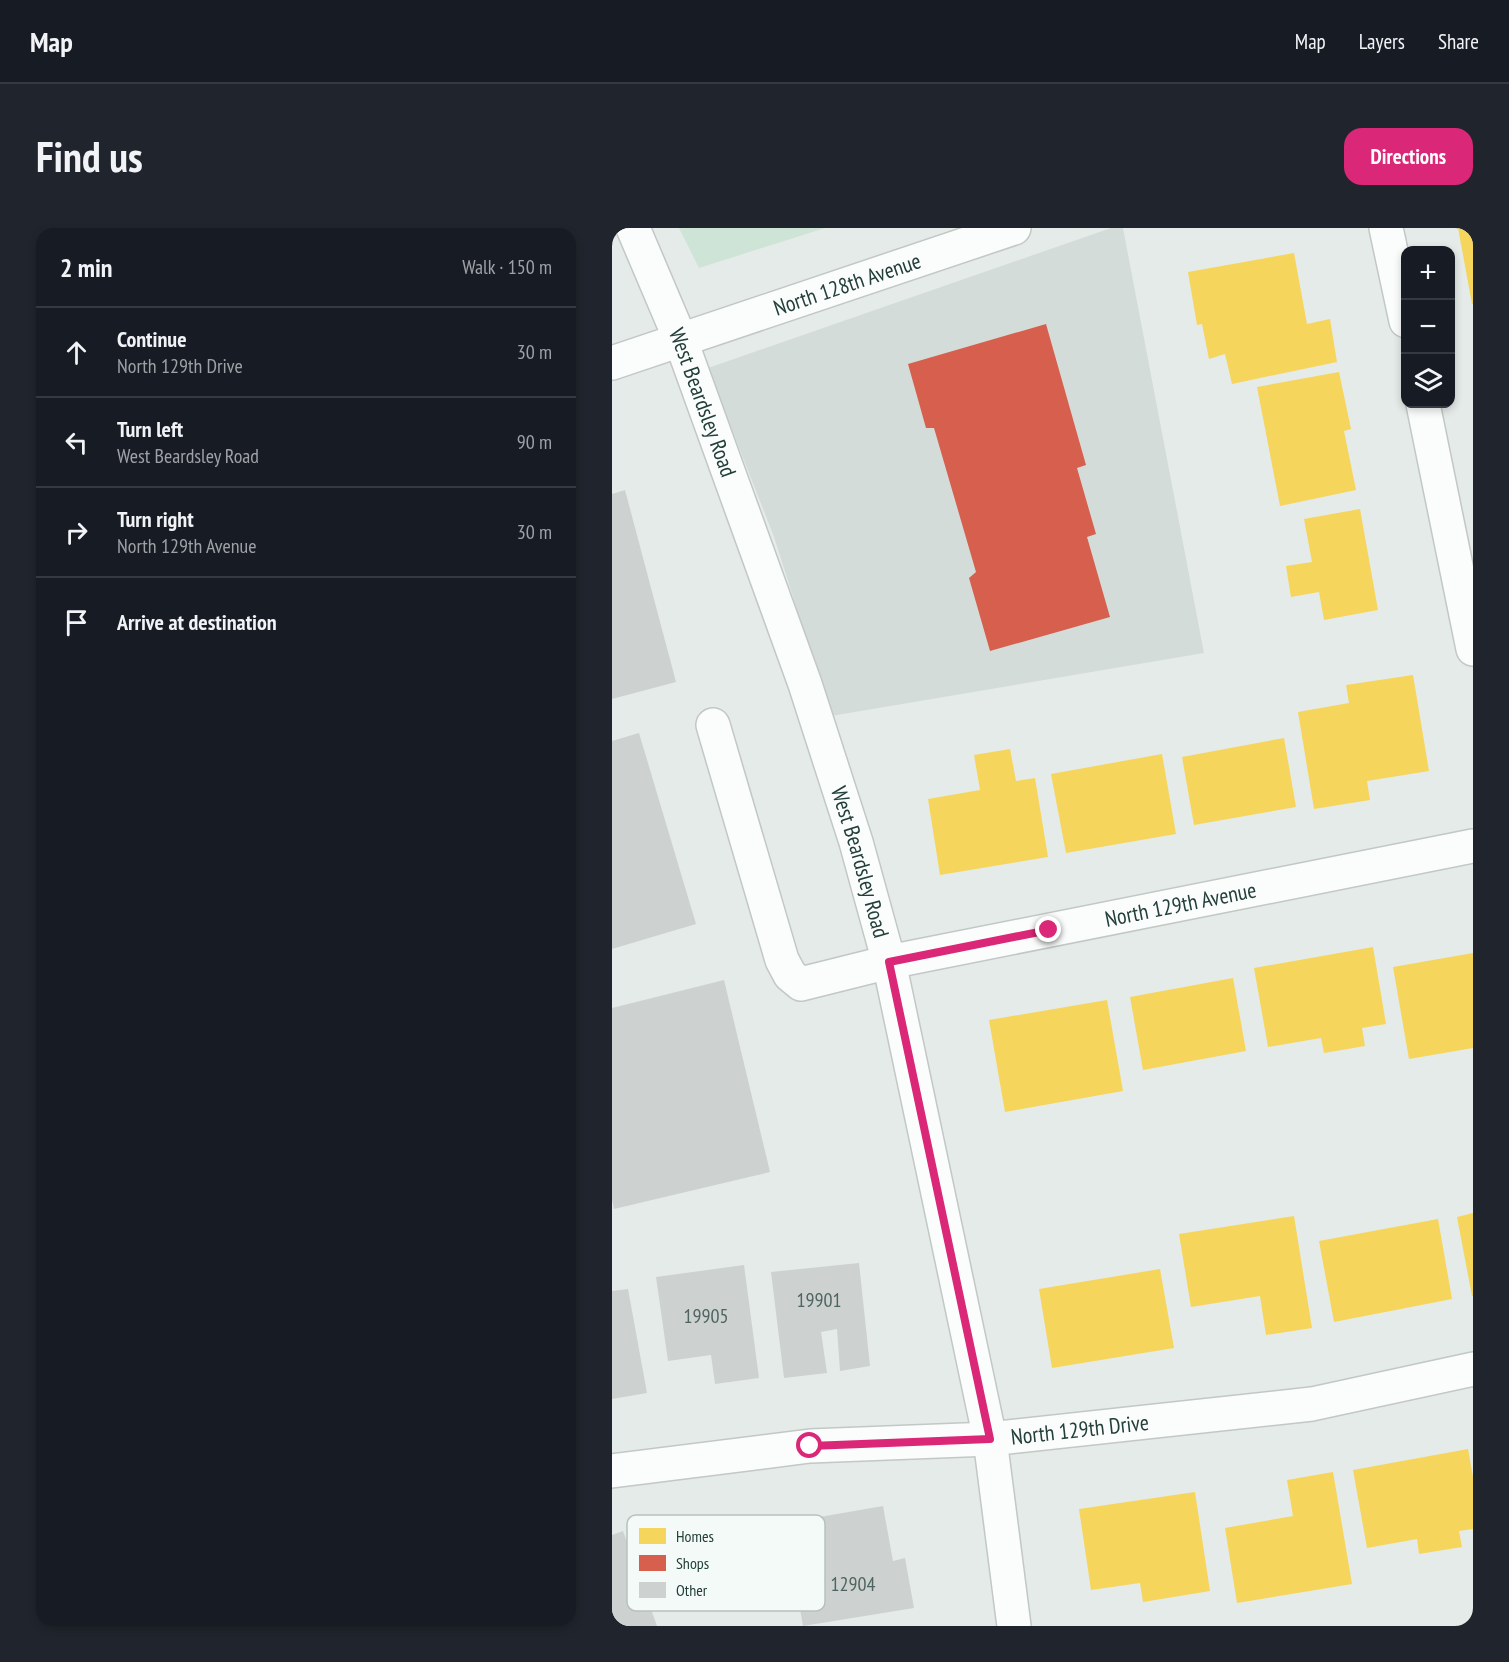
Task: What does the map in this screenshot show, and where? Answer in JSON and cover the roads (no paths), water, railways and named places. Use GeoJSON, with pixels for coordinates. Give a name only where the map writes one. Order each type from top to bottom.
{"type":"FeatureCollection","features":[{"type":"Feature","properties":{"kind":"street","name":"West Beardsley Road"},"geometry":{"type":"LineString","coordinates":[[633,228],[681,341],[806,684],[856,842],[889,962],[990,1439],[1014,1626]]}},
{"type":"Feature","properties":{"kind":"street","name":"North 128th Avenue"},"geometry":{"type":"LineString","coordinates":[[612,363],[1014,228]]}},
{"type":"Feature","properties":{"kind":"street"},"geometry":{"type":"LineString","coordinates":[[1386,228],[1401,300]]}},
{"type":"Feature","properties":{"kind":"street"},"geometry":{"type":"LineString","coordinates":[[1423,408],[1473,649]]}},
{"type":"Feature","properties":{"kind":"street","name":"North 129th Avenue"},"geometry":{"type":"LineString","coordinates":[[713,725],[782,960],[790,975],[801,984],[889,962],[1473,846]]}},
{"type":"Feature","properties":{"kind":"street","name":"North 129th Drive"},"geometry":{"type":"LineString","coordinates":[[612,1471],[810,1446],[990,1439],[1312,1404],[1473,1369]]}}]}
